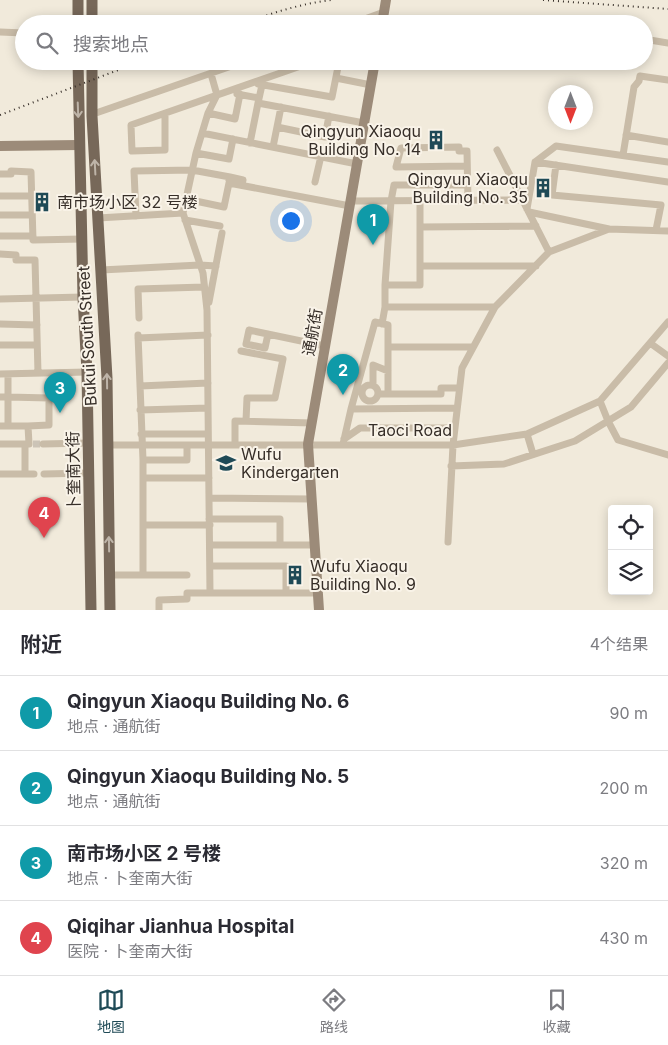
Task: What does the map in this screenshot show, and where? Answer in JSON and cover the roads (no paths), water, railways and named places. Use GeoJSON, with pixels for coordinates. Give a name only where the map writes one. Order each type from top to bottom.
{"type":"FeatureCollection","features":[{"type":"Feature","properties":{"kind":"main road"},"geometry":{"type":"LineString","coordinates":[[78,0],[78,15]]}},
{"type":"Feature","properties":{"kind":"main road"},"geometry":{"type":"LineString","coordinates":[[92,0],[92,15]]}},
{"type":"Feature","properties":{"kind":"main road"},"geometry":{"type":"LineString","coordinates":[[384,15],[386,0]]}},
{"type":"Feature","properties":{"kind":"main road","name":"卜奎南大街"},"geometry":{"type":"LineString","coordinates":[[78,70],[92,610]]}},
{"type":"Feature","properties":{"kind":"main road","name":"Bukui South Street"},"geometry":{"type":"LineString","coordinates":[[92,70],[92,116],[107,378],[110,610]]}},
{"type":"Feature","properties":{"kind":"main road","name":"通航街"},"geometry":{"type":"LineString","coordinates":[[320,610],[308,444],[374,70]]}},
{"type":"Feature","properties":{"kind":"main road"},"geometry":{"type":"LineString","coordinates":[[0,146],[80,145]]}},
{"type":"Feature","properties":{"kind":"street"},"geometry":{"type":"LineString","coordinates":[[376,15],[384,12]]}},
{"type":"Feature","properties":{"kind":"street"},"geometry":{"type":"LineString","coordinates":[[0,32],[15,33]]}},
{"type":"Feature","properties":{"kind":"street"},"geometry":{"type":"LineString","coordinates":[[653,40],[668,43]]}},
{"type":"Feature","properties":{"kind":"street"},"geometry":{"type":"LineString","coordinates":[[96,113],[222,70]]}},
{"type":"Feature","properties":{"kind":"street"},"geometry":{"type":"LineString","coordinates":[[164,114],[165,150],[132,151],[131,125],[289,70]]}},
{"type":"Feature","properties":{"kind":"street"},"geometry":{"type":"LineString","coordinates":[[252,83],[332,97],[338,70]]}},
{"type":"Feature","properties":{"kind":"street"},"geometry":{"type":"LineString","coordinates":[[210,594],[207,310],[203,273],[184,217],[196,153],[208,113],[217,95],[211,74]]}},
{"type":"Feature","properties":{"kind":"street"},"geometry":{"type":"LineString","coordinates":[[623,155],[634,87],[639,81],[640,76],[668,80]]}},
{"type":"Feature","properties":{"kind":"street"},"geometry":{"type":"LineString","coordinates":[[336,78],[371,85]]}},
{"type":"Feature","properties":{"kind":"street"},"geometry":{"type":"LineString","coordinates":[[250,142],[262,85]]}},
{"type":"Feature","properties":{"kind":"street"},"geometry":{"type":"LineString","coordinates":[[226,92],[240,94],[281,107],[364,123]]}},
{"type":"Feature","properties":{"kind":"street"},"geometry":{"type":"LineString","coordinates":[[208,113],[235,119],[240,94]]}},
{"type":"Feature","properties":{"kind":"street"},"geometry":{"type":"LineString","coordinates":[[273,147],[281,107]]}},
{"type":"Feature","properties":{"kind":"street"},"geometry":{"type":"LineString","coordinates":[[277,127],[325,137],[330,116]]}},
{"type":"Feature","properties":{"kind":"street"},"geometry":{"type":"LineString","coordinates":[[202,133],[357,164]]}},
{"type":"Feature","properties":{"kind":"street"},"geometry":{"type":"LineString","coordinates":[[626,135],[668,142]]}},
{"type":"Feature","properties":{"kind":"street"},"geometry":{"type":"LineString","coordinates":[[196,153],[229,159],[233,139]]}},
{"type":"Feature","properties":{"kind":"street"},"geometry":{"type":"LineString","coordinates":[[528,211],[535,162],[556,146],[668,162]]}},
{"type":"Feature","properties":{"kind":"street"},"geometry":{"type":"LineString","coordinates":[[467,166],[396,167],[401,148],[459,147],[459,151],[467,151],[468,201]]}},
{"type":"Feature","properties":{"kind":"street"},"geometry":{"type":"LineString","coordinates":[[498,150],[549,252]]}},
{"type":"Feature","properties":{"kind":"street"},"geometry":{"type":"LineString","coordinates":[[315,182],[320,156]]}},
{"type":"Feature","properties":{"kind":"street"},"geometry":{"type":"LineString","coordinates":[[535,162],[668,182]]}},
{"type":"Feature","properties":{"kind":"street"},"geometry":{"type":"LineString","coordinates":[[556,165],[552,195],[661,205],[656,230]]}},
{"type":"Feature","properties":{"kind":"street"},"geometry":{"type":"LineString","coordinates":[[136,216],[134,171],[192,170],[242,185],[350,204],[391,201],[523,200]]}},
{"type":"Feature","properties":{"kind":"street"},"geometry":{"type":"LineString","coordinates":[[0,174],[31,172],[33,240],[82,238]]}},
{"type":"Feature","properties":{"kind":"street"},"geometry":{"type":"LineString","coordinates":[[186,199],[224,207],[229,180]]}},
{"type":"Feature","properties":{"kind":"street"},"geometry":{"type":"LineString","coordinates":[[382,324],[391,201],[394,185],[468,185]]}},
{"type":"Feature","properties":{"kind":"street"},"geometry":{"type":"LineString","coordinates":[[0,196],[32,196]]}},
{"type":"Feature","properties":{"kind":"street"},"geometry":{"type":"LineString","coordinates":[[385,285],[420,285],[420,201]]}},
{"type":"Feature","properties":{"kind":"street"},"geometry":{"type":"LineString","coordinates":[[528,211],[609,229],[668,231]]}},
{"type":"Feature","properties":{"kind":"street"},"geometry":{"type":"LineString","coordinates":[[0,215],[32,215]]}},
{"type":"Feature","properties":{"kind":"street"},"geometry":{"type":"LineString","coordinates":[[98,218],[136,216],[184,217],[221,229],[207,310]]}},
{"type":"Feature","properties":{"kind":"street"},"geometry":{"type":"LineString","coordinates":[[420,227],[536,226]]}},
{"type":"Feature","properties":{"kind":"street"},"geometry":{"type":"LineString","coordinates":[[448,542],[452,445],[462,368],[495,307],[549,252],[609,229]]}},
{"type":"Feature","properties":{"kind":"street"},"geometry":{"type":"LineString","coordinates":[[0,236],[33,236]]}},
{"type":"Feature","properties":{"kind":"street"},"geometry":{"type":"LineString","coordinates":[[0,254],[16,254],[16,260],[35,260],[38,373]]}},
{"type":"Feature","properties":{"kind":"street"},"geometry":{"type":"LineString","coordinates":[[101,270],[200,265],[216,266]]}},
{"type":"Feature","properties":{"kind":"street"},"geometry":{"type":"LineString","coordinates":[[420,266],[536,266]]}},
{"type":"Feature","properties":{"kind":"street"},"geometry":{"type":"LineString","coordinates":[[139,318],[138,288],[204,287]]}},
{"type":"Feature","properties":{"kind":"street"},"geometry":{"type":"LineString","coordinates":[[0,298],[84,297]]}},
{"type":"Feature","properties":{"kind":"street"},"geometry":{"type":"LineString","coordinates":[[384,307],[495,307]]}},
{"type":"Feature","properties":{"kind":"street"},"geometry":{"type":"LineString","coordinates":[[344,442],[376,322],[388,326],[388,394]]}},
{"type":"Feature","properties":{"kind":"street","name":"Taoci Road"},"geometry":{"type":"LineString","coordinates":[[108,445],[235,445],[344,442],[452,445],[527,434],[600,402],[668,322]]}},
{"type":"Feature","properties":{"kind":"street"},"geometry":{"type":"LineString","coordinates":[[0,324],[37,324]]}},
{"type":"Feature","properties":{"kind":"street"},"geometry":{"type":"LineString","coordinates":[[268,334],[325,346]]}},
{"type":"Feature","properties":{"kind":"street"},"geometry":{"type":"LineString","coordinates":[[143,575],[143,445],[138,336],[208,335]]}},
{"type":"Feature","properties":{"kind":"street"},"geometry":{"type":"LineString","coordinates":[[650,343],[668,356]]}},
{"type":"Feature","properties":{"kind":"street"},"geometry":{"type":"LineString","coordinates":[[0,345],[37,345]]}},
{"type":"Feature","properties":{"kind":"street"},"geometry":{"type":"LineString","coordinates":[[388,347],[473,347]]}},
{"type":"Feature","properties":{"kind":"street"},"geometry":{"type":"LineString","coordinates":[[241,351],[283,359],[275,398],[247,398],[246,421]]}},
{"type":"Feature","properties":{"kind":"street"},"geometry":{"type":"LineString","coordinates":[[451,466],[504,464],[574,441],[631,407],[668,363]]}},
{"type":"Feature","properties":{"kind":"street"},"geometry":{"type":"LineString","coordinates":[[379,394],[373,385],[373,365],[388,371]]}},
{"type":"Feature","properties":{"kind":"street"},"geometry":{"type":"LineString","coordinates":[[8,426],[8,397],[4,374],[87,372]]}},
{"type":"Feature","properties":{"kind":"street"},"geometry":{"type":"LineString","coordinates":[[140,386],[208,383]]}},
{"type":"Feature","properties":{"kind":"street"},"geometry":{"type":"LineString","coordinates":[[354,409],[363,389],[367,385],[373,385]]}},
{"type":"Feature","properties":{"kind":"street"},"geometry":{"type":"LineString","coordinates":[[379,394],[441,394],[441,388],[459,388]]}},
{"type":"Feature","properties":{"kind":"street"},"geometry":{"type":"LineString","coordinates":[[362,394],[364,399],[370,402],[377,399],[379,394]]}},
{"type":"Feature","properties":{"kind":"street"},"geometry":{"type":"LineString","coordinates":[[0,397],[49,398],[49,426],[0,426]]}},
{"type":"Feature","properties":{"kind":"street"},"geometry":{"type":"LineString","coordinates":[[600,402],[618,440],[668,455]]}},
{"type":"Feature","properties":{"kind":"street"},"geometry":{"type":"LineString","coordinates":[[140,410],[208,408]]}},
{"type":"Feature","properties":{"kind":"street"},"geometry":{"type":"LineString","coordinates":[[354,409],[457,408]]}},
{"type":"Feature","properties":{"kind":"street"},"geometry":{"type":"LineString","coordinates":[[235,445],[235,421],[312,423]]}},
{"type":"Feature","properties":{"kind":"street"},"geometry":{"type":"LineString","coordinates":[[25,474],[29,444],[28,426]]}},
{"type":"Feature","properties":{"kind":"street"},"geometry":{"type":"LineString","coordinates":[[344,442],[360,428],[454,428]]}},
{"type":"Feature","properties":{"kind":"street"},"geometry":{"type":"LineString","coordinates":[[141,434],[208,434]]}},
{"type":"Feature","properties":{"kind":"street"},"geometry":{"type":"LineString","coordinates":[[527,434],[534,454]]}},
{"type":"Feature","properties":{"kind":"street"},"geometry":{"type":"LineString","coordinates":[[43,444],[88,443]]}},
{"type":"Feature","properties":{"kind":"street"},"geometry":{"type":"LineString","coordinates":[[0,444],[29,444]]}},
{"type":"Feature","properties":{"kind":"street"},"geometry":{"type":"LineString","coordinates":[[143,460],[187,460],[187,445]]}},
{"type":"Feature","properties":{"kind":"street"},"geometry":{"type":"LineString","coordinates":[[44,474],[89,473]]}},
{"type":"Feature","properties":{"kind":"street"},"geometry":{"type":"LineString","coordinates":[[0,474],[34,474]]}},
{"type":"Feature","properties":{"kind":"street"},"geometry":{"type":"LineString","coordinates":[[143,478],[209,478]]}},
{"type":"Feature","properties":{"kind":"street"},"geometry":{"type":"LineString","coordinates":[[209,498],[312,499]]}},
{"type":"Feature","properties":{"kind":"street"},"geometry":{"type":"LineString","coordinates":[[143,525],[280,519],[280,545]]}},
{"type":"Feature","properties":{"kind":"street"},"geometry":{"type":"LineString","coordinates":[[210,545],[315,545]]}},
{"type":"Feature","properties":{"kind":"street"},"geometry":{"type":"LineString","coordinates":[[210,566],[286,566],[286,593]]}},
{"type":"Feature","properties":{"kind":"street"},"geometry":{"type":"LineString","coordinates":[[109,575],[187,575]]}},
{"type":"Feature","properties":{"kind":"street"},"geometry":{"type":"LineString","coordinates":[[159,610],[159,600],[187,599],[187,594],[318,593]]}},
{"type":"Feature","properties":{"kind":"tunnel"},"geometry":{"type":"LineString","coordinates":[[33,444],[43,444]]}},
{"type":"Feature","properties":{"kind":"railway"},"geometry":{"type":"LineString","coordinates":[[267,15],[286,9],[331,0]]}},
{"type":"Feature","properties":{"kind":"railway"},"geometry":{"type":"LineString","coordinates":[[543,0],[668,9]]}},
{"type":"Feature","properties":{"kind":"railway"},"geometry":{"type":"LineString","coordinates":[[0,115],[118,70]]}},
{"type":"Feature","properties":{"kind":"place","name":"Qingyun Xiaoqu Building No. 14"},"geometry":{"type":"Point","coordinates":[436,140]}},
{"type":"Feature","properties":{"kind":"place","name":"Qingyun Xiaoqu Building No. 35"},"geometry":{"type":"Point","coordinates":[543,188]}},
{"type":"Feature","properties":{"kind":"place","name":"南市场小区 32 号楼"},"geometry":{"type":"Point","coordinates":[42,202]}},
{"type":"Feature","properties":{"kind":"place","name":"Qingyun Xiaoqu Building No. 6"},"geometry":{"type":"Point","coordinates":[373,245]}},
{"type":"Feature","properties":{"kind":"place","name":"Qingyun Xiaoqu Building No. 5"},"geometry":{"type":"Point","coordinates":[343,395]}},
{"type":"Feature","properties":{"kind":"place","name":"南市场小区 2 号楼"},"geometry":{"type":"Point","coordinates":[60,413]}},
{"type":"Feature","properties":{"kind":"place","name":"Wufu Kindergarten"},"geometry":{"type":"Point","coordinates":[226,463]}},
{"type":"Feature","properties":{"kind":"place","name":"Qiqihar Jianhua Hospital"},"geometry":{"type":"Point","coordinates":[44,538]}},
{"type":"Feature","properties":{"kind":"place","name":"Wufu Xiaoqu Building No. 9"},"geometry":{"type":"Point","coordinates":[295,575]}}]}
